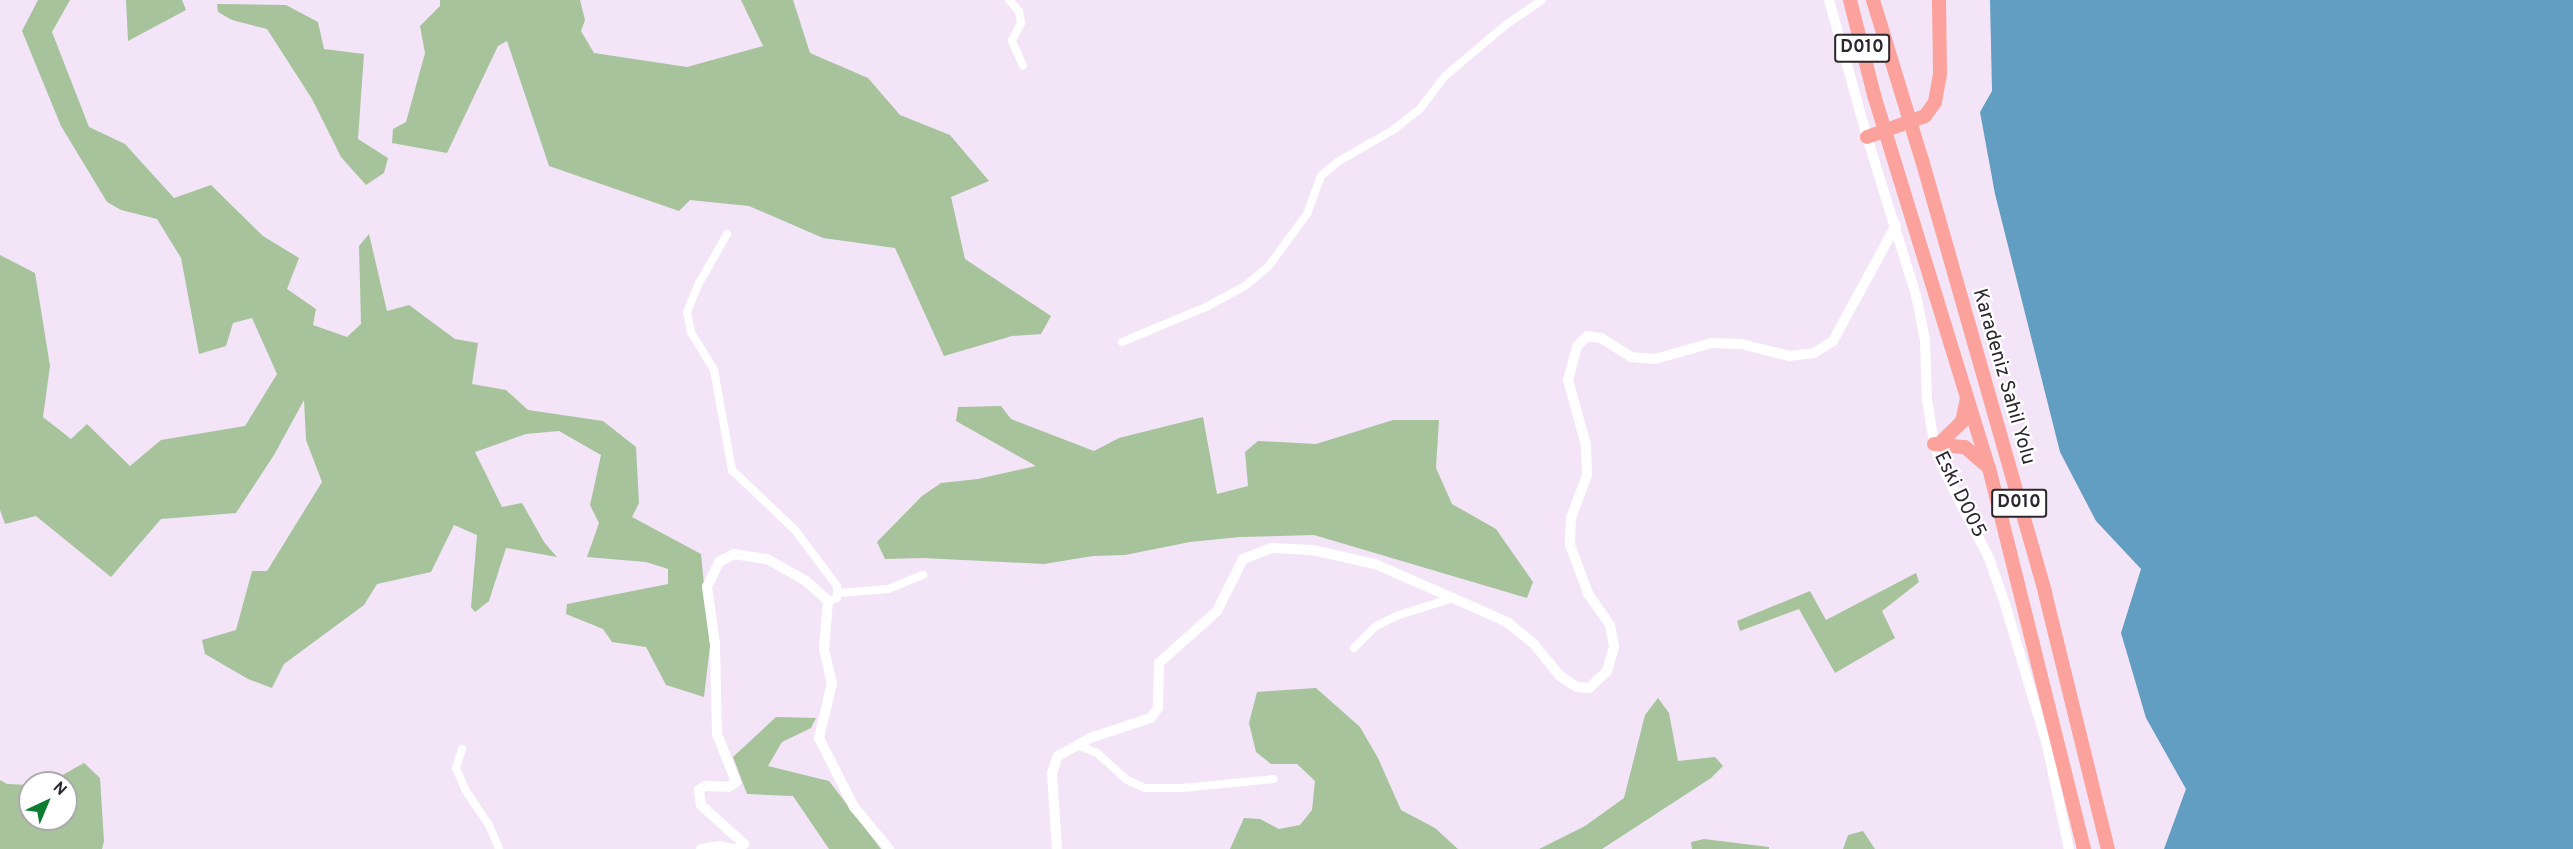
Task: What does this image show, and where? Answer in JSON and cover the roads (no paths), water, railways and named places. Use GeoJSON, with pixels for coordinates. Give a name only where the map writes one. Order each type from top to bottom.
{"type":"FeatureCollection","features":[{"type":"Feature","properties":{"kind":"highway","name":"D010"},"geometry":{"type":"LineString","coordinates":[[1850,0],[1874,95],[1989,468]]}},
{"type":"Feature","properties":{"kind":"highway","name":"Karadeniz Sahil Yolu"},"geometry":{"type":"LineString","coordinates":[[1874,0],[2045,593],[2108,849]]}},
{"type":"Feature","properties":{"kind":"highway"},"geometry":{"type":"LineString","coordinates":[[1867,137],[1926,116],[1935,102],[1940,73],[1939,0]]}},
{"type":"Feature","properties":{"kind":"highway"},"geometry":{"type":"LineString","coordinates":[[1937,444],[1962,422],[1968,394]]}},
{"type":"Feature","properties":{"kind":"highway"},"geometry":{"type":"LineString","coordinates":[[1937,444],[1958,445],[1972,450],[1989,468]]}},
{"type":"Feature","properties":{"kind":"highway","name":"Karadeniz Sahil Yolu"},"geometry":{"type":"LineString","coordinates":[[1989,468],[2084,849]]}},
{"type":"Feature","properties":{"kind":"street"},"geometry":{"type":"LineString","coordinates":[[1009,0],[1019,11],[1021,23],[1012,41],[1023,66]]}},
{"type":"Feature","properties":{"kind":"street"},"geometry":{"type":"LineString","coordinates":[[1122,342],[1208,306],[1245,286],[1268,267],[1306,214],[1321,176],[1339,161],[1393,130],[1419,111],[1445,76],[1507,24],[1542,0]]}},
{"type":"Feature","properties":{"kind":"street","name":"Eski D005"},"geometry":{"type":"LineString","coordinates":[[1829,0],[1921,317],[1927,399],[1945,473],[1980,540],[2005,604],[2047,745],[2069,849]]}},
{"type":"Feature","properties":{"kind":"street"},"geometry":{"type":"LineString","coordinates":[[1058,849],[1052,773],[1058,756],[1090,738],[1151,718],[1158,708],[1159,663],[1217,611],[1243,559],[1272,548],[1312,550],[1375,564],[1453,598],[1507,622],[1534,644],[1560,676],[1577,687],[1589,688],[1607,671],[1614,646],[1610,625],[1588,593],[1570,545],[1571,518],[1587,475],[1586,445],[1568,380],[1577,346],[1587,336],[1601,338],[1631,357],[1655,359],[1712,344],[1741,344],[1789,356],[1814,353],[1833,340],[1896,225]]}},
{"type":"Feature","properties":{"kind":"street"},"geometry":{"type":"LineString","coordinates":[[728,234],[698,285],[687,312],[691,332],[714,369],[732,470],[795,530],[837,586],[839,592],[837,598],[828,601]]}},
{"type":"Feature","properties":{"kind":"street"},"geometry":{"type":"LineString","coordinates":[[701,849],[718,846],[738,848],[744,844],[701,805],[699,790],[705,786],[728,787],[735,782],[717,734],[715,644],[707,587],[719,562],[734,554],[767,559],[806,581],[828,601]]}},
{"type":"Feature","properties":{"kind":"street"},"geometry":{"type":"LineString","coordinates":[[839,592],[888,589],[923,575]]}},
{"type":"Feature","properties":{"kind":"street"},"geometry":{"type":"LineString","coordinates":[[1354,648],[1376,627],[1391,619],[1453,598]]}},
{"type":"Feature","properties":{"kind":"street"},"geometry":{"type":"LineString","coordinates":[[828,601],[824,649],[832,683],[819,738],[855,807],[889,849]]}},
{"type":"Feature","properties":{"kind":"street"},"geometry":{"type":"LineString","coordinates":[[1077,745],[1097,753],[1127,780],[1145,788],[1182,788],[1274,779]]}},
{"type":"Feature","properties":{"kind":"street"},"geometry":{"type":"LineString","coordinates":[[462,749],[456,768],[466,791],[489,825],[499,849]]}},
{"type":"Feature","properties":{"kind":"water"},"geometry":{"type":"Polygon","coordinates":[[[1990,0],[2573,0],[2573,849],[2164,849],[2186,789],[2146,718],[2121,633],[2141,569],[2096,521],[2060,452],[1995,194],[1980,112],[1992,91],[1990,0]]]}}]}
